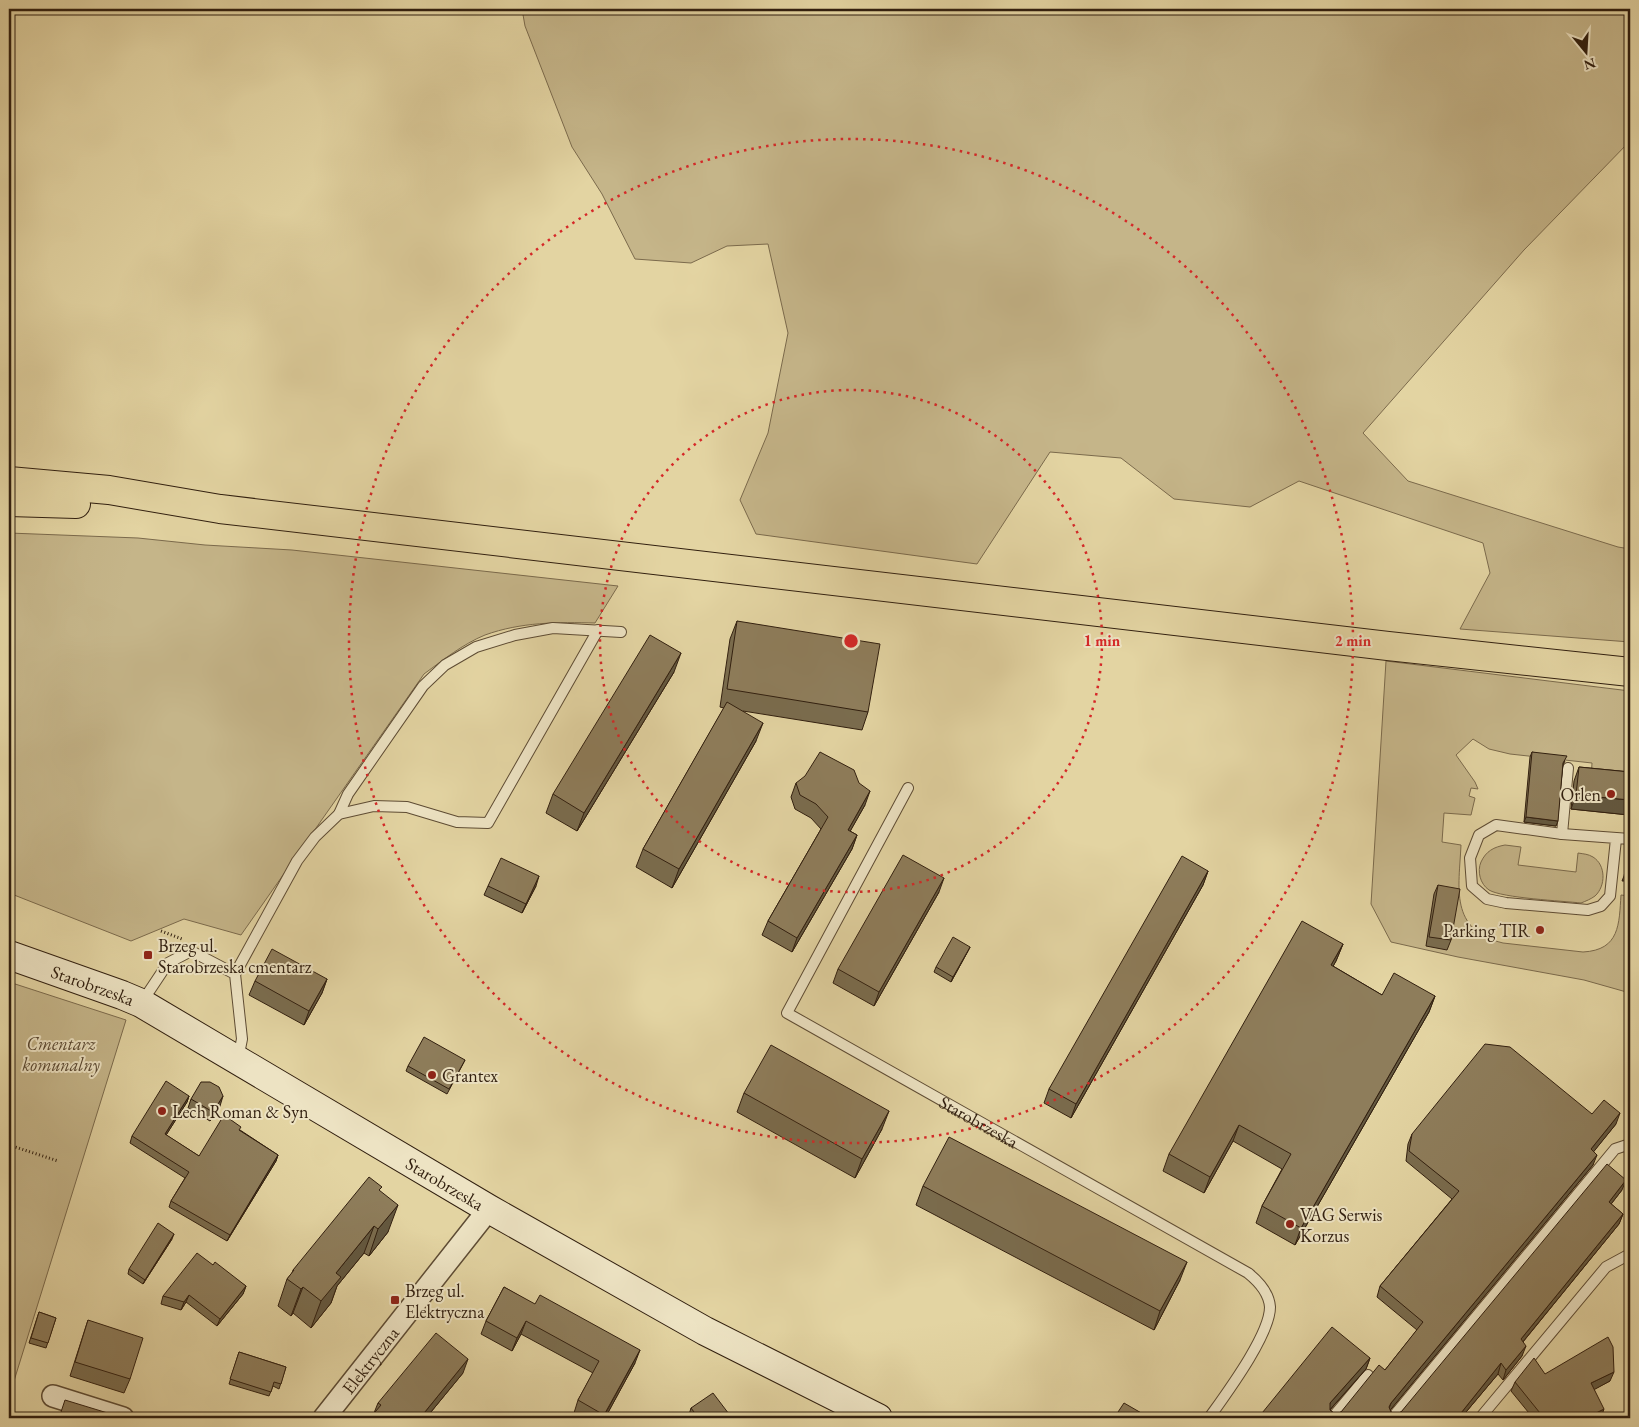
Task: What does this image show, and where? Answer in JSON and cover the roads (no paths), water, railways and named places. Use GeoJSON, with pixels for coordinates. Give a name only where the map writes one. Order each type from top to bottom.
{"type":"FeatureCollection","features":[{"type":"Feature","properties":{"kind":"main road"},"geometry":{"type":"LineString","coordinates":[[9,481],[109,490],[220,509],[1630,672]]}},
{"type":"Feature","properties":{"kind":"main road"},"geometry":{"type":"LineString","coordinates":[[9,502],[220,509]]}},
{"type":"Feature","properties":{"kind":"street","name":"Starobrzeska"},"geometry":{"type":"LineString","coordinates":[[9,955],[122,995],[141,1004],[489,1208],[705,1331],[878,1418]]}},
{"type":"Feature","properties":{"kind":"street","name":"Elektryczna"},"geometry":{"type":"LineString","coordinates":[[324,1418],[489,1208]]}},
{"type":"Feature","properties":{"kind":"street"},"geometry":{"type":"LineString","coordinates":[[54,1396],[123,1418]]}},
{"type":"Feature","properties":{"kind":"lane"},"geometry":{"type":"LineString","coordinates":[[238,1060],[242,1039],[234,974],[296,861],[315,838],[339,814],[348,794],[423,686],[445,665],[476,647],[515,635],[553,628],[621,632]]}},
{"type":"Feature","properties":{"kind":"lane"},"geometry":{"type":"LineString","coordinates":[[339,814],[374,806],[407,807],[456,822],[488,824],[598,630]]}},
{"type":"Feature","properties":{"kind":"lane"},"geometry":{"type":"LineString","coordinates":[[1562,834],[1568,768]]}},
{"type":"Feature","properties":{"kind":"lane","name":"Starobrzeska"},"geometry":{"type":"LineString","coordinates":[[908,788],[786,1013],[1248,1272],[1258,1281],[1265,1292],[1270,1306],[1268,1324],[1247,1362],[1209,1418]]}},
{"type":"Feature","properties":{"kind":"lane"},"geometry":{"type":"LineString","coordinates":[[1616,839],[1610,896],[1601,906],[1588,910],[1506,903],[1487,899],[1472,886],[1470,858],[1479,835],[1496,825],[1562,834],[1630,839]]}},
{"type":"Feature","properties":{"kind":"lane"},"geometry":{"type":"LineString","coordinates":[[141,1004],[168,963],[190,951],[234,974]]}},
{"type":"Feature","properties":{"kind":"lane"},"geometry":{"type":"LineString","coordinates":[[1392,1418],[1614,1149],[1630,1144]]}},
{"type":"Feature","properties":{"kind":"lane"},"geometry":{"type":"LineString","coordinates":[[1480,1418],[1606,1267],[1630,1254]]}},
{"type":"Feature","properties":{"kind":"lane"},"geometry":{"type":"LineString","coordinates":[[1332,1418],[1368,1375]]}},
{"type":"Feature","properties":{"kind":"place","name":"Orlen"},"geometry":{"type":"Point","coordinates":[1611,794]}},
{"type":"Feature","properties":{"kind":"place","name":"Parking TIR"},"geometry":{"type":"Point","coordinates":[1540,930]}},
{"type":"Feature","properties":{"kind":"place","name":"Brzeg ul. Starobrzeska cmentarz"},"geometry":{"type":"Point","coordinates":[148,955]}},
{"type":"Feature","properties":{"kind":"place","name":"Grantex"},"geometry":{"type":"Point","coordinates":[432,1075]}},
{"type":"Feature","properties":{"kind":"place","name":"Lech Roman & Syn"},"geometry":{"type":"Point","coordinates":[162,1111]}},
{"type":"Feature","properties":{"kind":"place","name":"VAG Serwis Korzus"},"geometry":{"type":"Point","coordinates":[1290,1224]}},
{"type":"Feature","properties":{"kind":"place","name":"Brzeg ul. Elektryczna"},"geometry":{"type":"Point","coordinates":[395,1300]}},
{"type":"Feature","properties":{"kind":"park label","name":"Cmentarz komunalny"},"geometry":{"type":"Point","coordinates":[61,1053]}}]}
